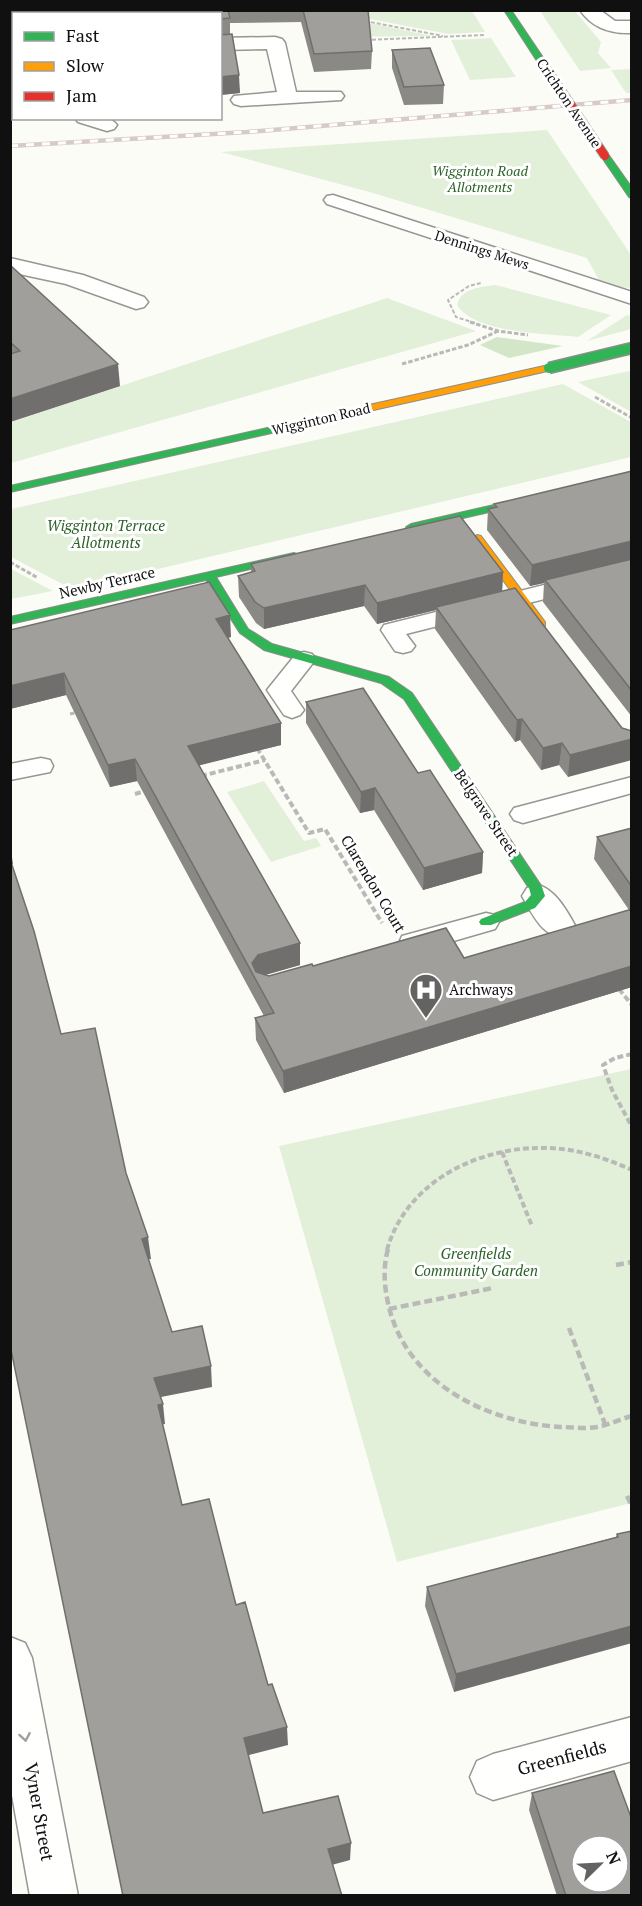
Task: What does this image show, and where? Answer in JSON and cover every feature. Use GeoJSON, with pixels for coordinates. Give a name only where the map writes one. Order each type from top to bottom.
{"type":"FeatureCollection","features":[{"type":"Feature","properties":{"kind":"street","name":"Crichton Avenue"},"geometry":{"type":"LineString","coordinates":[[507,10],[632,195]]}},
{"type":"Feature","properties":{"kind":"street"},"geometry":{"type":"LineString","coordinates":[[589,10],[606,25],[626,28]]}},
{"type":"Feature","properties":{"kind":"street"},"geometry":{"type":"LineString","coordinates":[[222,44],[275,43],[288,98]]}},
{"type":"Feature","properties":{"kind":"street"},"geometry":{"type":"LineString","coordinates":[[241,100],[334,96]]}},
{"type":"Feature","properties":{"kind":"street"},"geometry":{"type":"LineString","coordinates":[[91,120],[107,125]]}},
{"type":"Feature","properties":{"kind":"street"},"geometry":{"type":"LineString","coordinates":[[10,265],[58,274],[136,302]]}},
{"type":"Feature","properties":{"kind":"street","name":"Wigginton Road"},"geometry":{"type":"LineString","coordinates":[[10,489],[632,348]]}},
{"type":"Feature","properties":{"kind":"street"},"geometry":{"type":"LineString","coordinates":[[401,530],[551,495]]}},
{"type":"Feature","properties":{"kind":"street"},"geometry":{"type":"LineString","coordinates":[[460,516],[549,634]]}},
{"type":"Feature","properties":{"kind":"street","name":"Newby Terrace"},"geometry":{"type":"LineString","coordinates":[[10,621],[210,577],[311,552]]}},
{"type":"Feature","properties":{"kind":"street","name":"Belgrave Street"},"geometry":{"type":"LineString","coordinates":[[210,577],[244,631],[267,647],[385,680],[408,696],[535,887],[538,897]]}},
{"type":"Feature","properties":{"kind":"street"},"geometry":{"type":"LineString","coordinates":[[486,922],[530,905],[538,897],[560,927]]}},
{"type":"Feature","properties":{"kind":"street","name":"Vyner Street"},"geometry":{"type":"LineString","coordinates":[[10,1658],[54,1896]]}},
{"type":"Feature","properties":{"kind":"street","name":"Greenfields"},"geometry":{"type":"LineString","coordinates":[[493,1777],[632,1739]]}},
{"type":"Feature","properties":{"kind":"lane","name":"Dennings Mews"},"geometry":{"type":"LineString","coordinates":[[333,200],[632,298]]}},
{"type":"Feature","properties":{"kind":"lane"},"geometry":{"type":"LineString","coordinates":[[403,646],[392,630],[632,570]]}},
{"type":"Feature","properties":{"kind":"lane"},"geometry":{"type":"LineString","coordinates":[[292,710],[279,690],[304,659]]}},
{"type":"Feature","properties":{"kind":"lane"},"geometry":{"type":"LineString","coordinates":[[10,772],[40,766]]}},
{"type":"Feature","properties":{"kind":"lane"},"geometry":{"type":"LineString","coordinates":[[523,814],[632,785]]}},
{"type":"Feature","properties":{"kind":"lane"},"geometry":{"type":"LineString","coordinates":[[392,949],[486,922]]}},
{"type":"Feature","properties":{"kind":"path"},"geometry":{"type":"LineString","coordinates":[[360,20],[451,38]]}},
{"type":"Feature","properties":{"kind":"path"},"geometry":{"type":"LineString","coordinates":[[356,40],[488,35]]}},
{"type":"Feature","properties":{"kind":"path"},"geometry":{"type":"LineString","coordinates":[[487,282],[469,286],[448,300],[456,317],[498,332],[530,335]]}},
{"type":"Feature","properties":{"kind":"path"},"geometry":{"type":"LineString","coordinates":[[586,392],[632,418]]}},
{"type":"Feature","properties":{"kind":"path"},"geometry":{"type":"LineString","coordinates":[[10,562],[40,579]]}},
{"type":"Feature","properties":{"kind":"path","name":"Clarendon Court"},"geometry":{"type":"LineString","coordinates":[[292,710],[251,738],[309,833],[325,828],[392,949]]}},
{"type":"Feature","properties":{"kind":"path"},"geometry":{"type":"LineString","coordinates":[[70,714],[81,711]]}},
{"type":"Feature","properties":{"kind":"path"},"geometry":{"type":"LineString","coordinates":[[200,777],[265,760]]}},
{"type":"Feature","properties":{"kind":"path"},"geometry":{"type":"LineString","coordinates":[[135,794],[157,788]]}},
{"type":"Feature","properties":{"kind":"path"},"geometry":{"type":"LineString","coordinates":[[618,986],[632,1005]]}},
{"type":"Feature","properties":{"kind":"path"},"geometry":{"type":"LineString","coordinates":[[632,1054],[615,1058],[603,1065],[612,1090],[632,1127]]}},
{"type":"Feature","properties":{"kind":"path"},"geometry":{"type":"LineString","coordinates":[[632,1162],[630,1169],[608,1159],[561,1148],[514,1149],[468,1161],[431,1182],[401,1213],[386,1251],[384,1292],[399,1338],[432,1379],[480,1410],[536,1427],[595,1427],[632,1416]]}},
{"type":"Feature","properties":{"kind":"path"},"geometry":{"type":"LineString","coordinates":[[502,1152],[532,1226]]}},
{"type":"Feature","properties":{"kind":"path"},"geometry":{"type":"LineString","coordinates":[[616,1265],[632,1262]]}},
{"type":"Feature","properties":{"kind":"path"},"geometry":{"type":"LineString","coordinates":[[388,1309],[493,1288]]}},
{"type":"Feature","properties":{"kind":"path"},"geometry":{"type":"LineString","coordinates":[[569,1328],[605,1424]]}},
{"type":"Feature","properties":{"kind":"path"},"geometry":{"type":"LineString","coordinates":[[627,1496],[632,1506]]}},
{"type":"Feature","properties":{"kind":"green space"},"geometry":{"type":"Polygon","coordinates":[[[328,11],[472,11],[485,32],[448,34],[328,11]]]}},
{"type":"Feature","properties":{"kind":"green space"},"geometry":{"type":"Polygon","coordinates":[[[540,11],[575,11],[601,42],[598,53],[611,68],[580,71],[540,11]]]}},
{"type":"Feature","properties":{"kind":"green space"},"geometry":{"type":"Polygon","coordinates":[[[316,12],[432,36],[317,37],[316,12]]]}},
{"type":"Feature","properties":{"kind":"green space"},"geometry":{"type":"Polygon","coordinates":[[[491,38],[516,77],[470,80],[451,40],[491,38]]]}},
{"type":"Feature","properties":{"kind":"green space"},"geometry":{"type":"Polygon","coordinates":[[[631,69],[631,93],[626,93],[611,70],[631,69]]]}},
{"type":"Feature","properties":{"kind":"green space","name":"Wigginton Road Allotments"},"geometry":{"type":"Polygon","coordinates":[[[547,130],[631,255],[631,287],[601,284],[587,258],[373,193],[221,152],[547,130]]]}},
{"type":"Feature","properties":{"kind":"green space"},"geometry":{"type":"Polygon","coordinates":[[[496,285],[611,315],[578,337],[495,327],[466,314],[457,305],[459,299],[467,292],[496,285]]]}},
{"type":"Feature","properties":{"kind":"green space"},"geometry":{"type":"Polygon","coordinates":[[[387,298],[476,331],[11,463],[11,422],[387,298]]]}},
{"type":"Feature","properties":{"kind":"green space"},"geometry":{"type":"Polygon","coordinates":[[[627,315],[631,316],[631,329],[587,341],[627,315]]]}},
{"type":"Feature","properties":{"kind":"green space"},"geometry":{"type":"Polygon","coordinates":[[[497,337],[563,346],[509,358],[480,345],[497,337]]]}},
{"type":"Feature","properties":{"kind":"green space"},"geometry":{"type":"Polygon","coordinates":[[[631,372],[631,412],[578,382],[631,372]]]}},
{"type":"Feature","properties":{"kind":"green space","name":"Wigginton Terrace Allotments"},"geometry":{"type":"Polygon","coordinates":[[[563,384],[631,422],[631,457],[95,584],[66,586],[11,557],[11,509],[563,384]]]}},
{"type":"Feature","properties":{"kind":"green space"},"geometry":{"type":"Polygon","coordinates":[[[11,569],[53,591],[11,599],[11,569]]]}},
{"type":"Feature","properties":{"kind":"green space"},"geometry":{"type":"Polygon","coordinates":[[[264,781],[304,841],[316,838],[321,846],[271,862],[227,792],[264,781]]]}},
{"type":"Feature","properties":{"kind":"green space","name":"Greenfields Community Garden"},"geometry":{"type":"Polygon","coordinates":[[[631,1069],[631,1503],[397,1562],[279,1146],[631,1069]]]}},
{"type":"Feature","properties":{"kind":"building"},"geometry":{"type":"Polygon","coordinates":[[[23,10],[108,10],[108,12],[23,12],[23,10]]]}},
{"type":"Feature","properties":{"kind":"building"},"geometry":{"type":"Polygon","coordinates":[[[191,10],[228,10],[230,18],[222,19],[222,12],[192,12],[191,10]]]}},
{"type":"Feature","properties":{"kind":"building"},"geometry":{"type":"Polygon","coordinates":[[[303,10],[368,10],[372,51],[314,54],[303,10]]]}},
{"type":"Feature","properties":{"kind":"building"},"geometry":{"type":"Polygon","coordinates":[[[232,34],[239,75],[222,77],[222,35],[232,34]]]}},
{"type":"Feature","properties":{"kind":"building"},"geometry":{"type":"Polygon","coordinates":[[[430,48],[444,85],[404,87],[392,50],[430,48]]]}},
{"type":"Feature","properties":{"kind":"building"},"geometry":{"type":"Polygon","coordinates":[[[10,265],[118,364],[10,399],[10,354],[20,351],[10,342],[10,265]]]}},
{"type":"Feature","properties":{"kind":"building"},"geometry":{"type":"Polygon","coordinates":[[[632,471],[632,541],[532,565],[488,509],[497,507],[494,504],[632,471]]]}},
{"type":"Feature","properties":{"kind":"building"},"geometry":{"type":"Polygon","coordinates":[[[460,516],[503,572],[377,603],[365,585],[264,608],[255,602],[238,576],[255,571],[251,564],[460,516]]]}},
{"type":"Feature","properties":{"kind":"building"},"geometry":{"type":"Polygon","coordinates":[[[632,559],[632,691],[545,580],[632,559]]]}},
{"type":"Feature","properties":{"kind":"building"},"geometry":{"type":"Polygon","coordinates":[[[209,582],[230,615],[216,619],[281,723],[188,746],[300,943],[258,955],[252,963],[256,972],[269,976],[312,964],[313,966],[446,928],[464,958],[632,909],[632,966],[283,1071],[255,1018],[274,1013],[135,759],[108,765],[64,673],[10,686],[10,630],[209,582]]]}},
{"type":"Feature","properties":{"kind":"building"},"geometry":{"type":"Polygon","coordinates":[[[515,588],[622,728],[632,731],[632,739],[570,755],[562,743],[543,748],[522,719],[517,720],[436,607],[515,588]]]}},
{"type":"Feature","properties":{"kind":"building"},"geometry":{"type":"Polygon","coordinates":[[[363,688],[418,773],[430,770],[483,852],[424,868],[375,788],[361,792],[306,702],[363,688]]]}},
{"type":"Feature","properties":{"kind":"building"},"geometry":{"type":"Polygon","coordinates":[[[632,828],[632,887],[597,837],[632,828]]]}},
{"type":"Feature","properties":{"kind":"building"},"geometry":{"type":"Polygon","coordinates":[[[10,859],[34,931],[61,1034],[95,1028],[126,1173],[148,1237],[142,1239],[172,1332],[202,1326],[211,1366],[154,1378],[163,1404],[158,1405],[182,1505],[209,1499],[236,1605],[245,1602],[268,1685],[272,1684],[287,1727],[244,1738],[263,1813],[338,1796],[351,1843],[328,1849],[342,1896],[123,1896],[10,1345],[10,859]]]}},
{"type":"Feature","properties":{"kind":"building"},"geometry":{"type":"Polygon","coordinates":[[[632,1531],[632,1626],[456,1674],[427,1587],[618,1537],[617,1534],[632,1531]]]}},
{"type":"Feature","properties":{"kind":"building"},"geometry":{"type":"Polygon","coordinates":[[[614,1771],[632,1820],[632,1896],[566,1896],[532,1793],[614,1771]]]}},
{"type":"Feature","properties":{"kind":"railway"},"geometry":{"type":"LineString","coordinates":[[10,146],[247,132],[632,100]]}},
{"type":"Feature","properties":{"kind":"traffic: fast"},"geometry":{"type":"LineString","coordinates":[[507,10],[542,62]]}},
{"type":"Feature","properties":{"kind":"traffic: fast"},"geometry":{"type":"LineString","coordinates":[[605,156],[632,195]]}},
{"type":"Feature","properties":{"kind":"traffic: fast"},"geometry":{"type":"LineString","coordinates":[[549,368],[632,348]]}},
{"type":"Feature","properties":{"kind":"traffic: fast"},"geometry":{"type":"LineString","coordinates":[[10,489],[369,408]]}},
{"type":"Feature","properties":{"kind":"traffic: fast"},"geometry":{"type":"LineString","coordinates":[[411,527],[533,499]]}},
{"type":"Feature","properties":{"kind":"traffic: fast"},"geometry":{"type":"LineString","coordinates":[[10,621],[294,556]]}},
{"type":"Feature","properties":{"kind":"traffic: fast"},"geometry":{"type":"LineString","coordinates":[[210,577],[244,631],[268,647],[385,680],[408,696],[535,887],[538,896],[530,905],[486,922]]}},
{"type":"Feature","properties":{"kind":"traffic: slow"},"geometry":{"type":"LineString","coordinates":[[369,408],[549,368]]}},
{"type":"Feature","properties":{"kind":"traffic: slow"},"geometry":{"type":"LineString","coordinates":[[477,538],[541,624]]}},
{"type":"Feature","properties":{"kind":"traffic: jam"},"geometry":{"type":"LineString","coordinates":[[542,62],[605,156]]}},
{"type":"Feature","properties":{"kind":"place","name":"Archways"},"geometry":{"type":"Point","coordinates":[426,1019]}}]}
